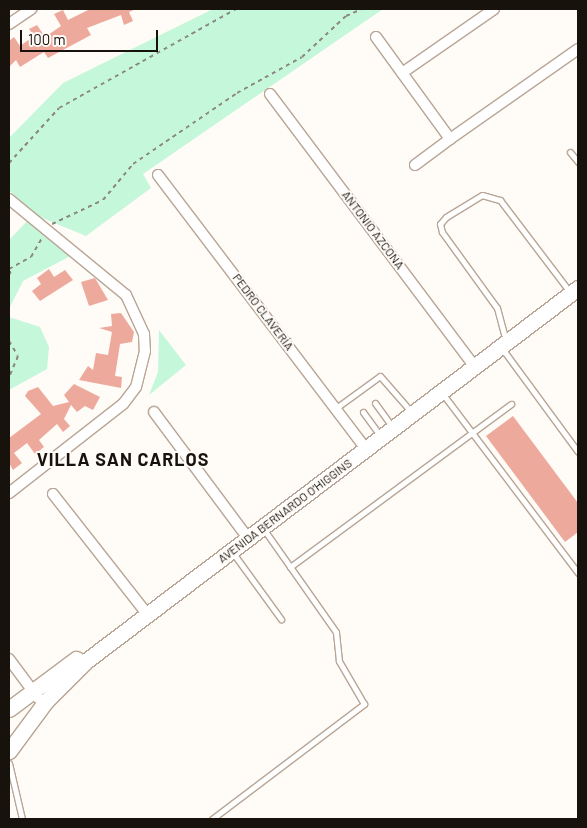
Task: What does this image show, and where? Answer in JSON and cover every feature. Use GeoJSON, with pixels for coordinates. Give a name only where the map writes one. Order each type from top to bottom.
{"type":"FeatureCollection","features":[{"type":"Feature","properties":{"kind":"main road","name":"AVENIDA BERNARDO O'HIGGINS"},"geometry":{"type":"LineString","coordinates":[[9,751],[69,676],[144,610],[231,551],[246,534],[262,527],[576,282]]}},
{"type":"Feature","properties":{"kind":"main road","name":"AVENIDA BERNARDO O'HIGGINS"},"geometry":{"type":"LineString","coordinates":[[9,708],[35,694],[77,658],[364,446],[382,426],[407,407],[439,388]]}},
{"type":"Feature","properties":{"kind":"main road"},"geometry":{"type":"LineString","coordinates":[[9,737],[35,694]]}},
{"type":"Feature","properties":{"kind":"street"},"geometry":{"type":"LineString","coordinates":[[9,24],[31,9]]}},
{"type":"Feature","properties":{"kind":"street"},"geometry":{"type":"LineString","coordinates":[[402,73],[494,9]]}},
{"type":"Feature","properties":{"kind":"street"},"geometry":{"type":"LineString","coordinates":[[376,37],[450,140]]}},
{"type":"Feature","properties":{"kind":"street"},"geometry":{"type":"LineString","coordinates":[[415,165],[578,49]]}},
{"type":"Feature","properties":{"kind":"street","name":"ANTONIO AZCONA"},"geometry":{"type":"LineString","coordinates":[[270,94],[472,363]]}},
{"type":"Feature","properties":{"kind":"street","name":"PEDRO CLAVERÍA"},"geometry":{"type":"LineString","coordinates":[[158,175],[364,446]]}},
{"type":"Feature","properties":{"kind":"street"},"geometry":{"type":"LineString","coordinates":[[9,200],[126,295],[144,334],[143,366],[136,387],[123,404],[9,493]]}},
{"type":"Feature","properties":{"kind":"street"},"geometry":{"type":"LineString","coordinates":[[154,412],[246,534]]}},
{"type":"Feature","properties":{"kind":"street"},"geometry":{"type":"LineString","coordinates":[[53,494],[144,610]]}},
{"type":"Feature","properties":{"kind":"street"},"geometry":{"type":"LineString","coordinates":[[9,660],[35,694]]}},
{"type":"Feature","properties":{"kind":"lane"},"geometry":{"type":"LineString","coordinates":[[570,152],[578,162]]}},
{"type":"Feature","properties":{"kind":"lane"},"geometry":{"type":"LineString","coordinates":[[576,282],[500,200],[482,195],[446,217],[440,224],[442,232],[496,308],[500,340],[578,452]]}},
{"type":"Feature","properties":{"kind":"lane"},"geometry":{"type":"LineString","coordinates":[[336,408],[353,399],[384,376],[407,407]]}},
{"type":"Feature","properties":{"kind":"lane"},"geometry":{"type":"LineString","coordinates":[[439,388],[578,574]]}},
{"type":"Feature","properties":{"kind":"lane"},"geometry":{"type":"LineString","coordinates":[[375,403],[382,426]]}},
{"type":"Feature","properties":{"kind":"lane"},"geometry":{"type":"LineString","coordinates":[[290,567],[511,404]]}},
{"type":"Feature","properties":{"kind":"lane"},"geometry":{"type":"LineString","coordinates":[[362,412],[382,426]]}},
{"type":"Feature","properties":{"kind":"lane"},"geometry":{"type":"LineString","coordinates":[[212,819],[364,704],[339,661],[336,632],[262,527]]}},
{"type":"Feature","properties":{"kind":"lane"},"geometry":{"type":"LineString","coordinates":[[231,551],[281,619]]}},
{"type":"Feature","properties":{"kind":"lane"},"geometry":{"type":"LineString","coordinates":[[9,764],[22,819]]}},
{"type":"Feature","properties":{"kind":"path"},"geometry":{"type":"LineString","coordinates":[[9,162],[59,108],[236,9]]}},
{"type":"Feature","properties":{"kind":"path"},"geometry":{"type":"LineString","coordinates":[[9,269],[31,257],[46,230],[58,217],[103,200],[133,164],[237,93],[302,57],[346,16],[362,9]]}},
{"type":"Feature","properties":{"kind":"path"},"geometry":{"type":"LineString","coordinates":[[9,275],[13,267]]}},
{"type":"Feature","properties":{"kind":"path"},"geometry":{"type":"LineString","coordinates":[[9,341],[18,356],[9,377]]}},
{"type":"Feature","properties":{"kind":"green space"},"geometry":{"type":"Polygon","coordinates":[[[213,9],[383,9],[143,174],[151,188],[86,236],[35,215],[9,190],[9,138],[63,83],[213,9]]]}},
{"type":"Feature","properties":{"kind":"green space"},"geometry":{"type":"Polygon","coordinates":[[[30,218],[76,253],[23,281],[9,309],[9,240],[30,218]]]}},
{"type":"Feature","properties":{"kind":"green space"},"geometry":{"type":"Polygon","coordinates":[[[9,317],[40,327],[49,347],[47,369],[9,390],[9,317]]]}},
{"type":"Feature","properties":{"kind":"green space"},"geometry":{"type":"Polygon","coordinates":[[[159,330],[186,365],[149,395],[158,372],[159,330]]]}},
{"type":"Feature","properties":{"kind":"building"},"geometry":{"type":"Polygon","coordinates":[[[90,9],[136,9],[129,12],[133,21],[124,25],[121,15],[87,28],[91,35],[48,58],[44,52],[20,67],[16,60],[9,67],[9,41],[14,37],[20,46],[34,36],[29,29],[37,25],[45,37],[61,26],[54,14],[63,10],[68,20],[90,9]]]}},
{"type":"Feature","properties":{"kind":"building"},"geometry":{"type":"Polygon","coordinates":[[[49,269],[54,277],[65,270],[73,280],[40,301],[32,291],[41,284],[37,278],[49,269]]]}},
{"type":"Feature","properties":{"kind":"building"},"geometry":{"type":"Polygon","coordinates":[[[95,278],[108,300],[89,306],[81,282],[95,278]]]}},
{"type":"Feature","properties":{"kind":"building"},"geometry":{"type":"Polygon","coordinates":[[[121,313],[134,332],[132,342],[120,344],[115,376],[122,377],[121,388],[79,380],[88,366],[93,370],[96,353],[108,355],[112,332],[99,328],[112,326],[111,314],[121,313]]]}},
{"type":"Feature","properties":{"kind":"building"},"geometry":{"type":"Polygon","coordinates":[[[74,384],[100,397],[93,410],[85,406],[77,412],[71,405],[64,419],[70,426],[63,432],[57,424],[39,440],[44,447],[35,454],[27,443],[14,453],[22,463],[13,470],[9,463],[9,438],[41,414],[25,396],[28,391],[38,387],[53,406],[69,402],[64,395],[74,384]]]}},
{"type":"Feature","properties":{"kind":"building"},"geometry":{"type":"Polygon","coordinates":[[[513,416],[578,503],[578,532],[565,542],[486,436],[513,416]]]}},
{"type":"Feature","properties":{"kind":"district","name":"VILLA SAN CARLOS"},"geometry":{"type":"Point","coordinates":[123,459]}}]}
